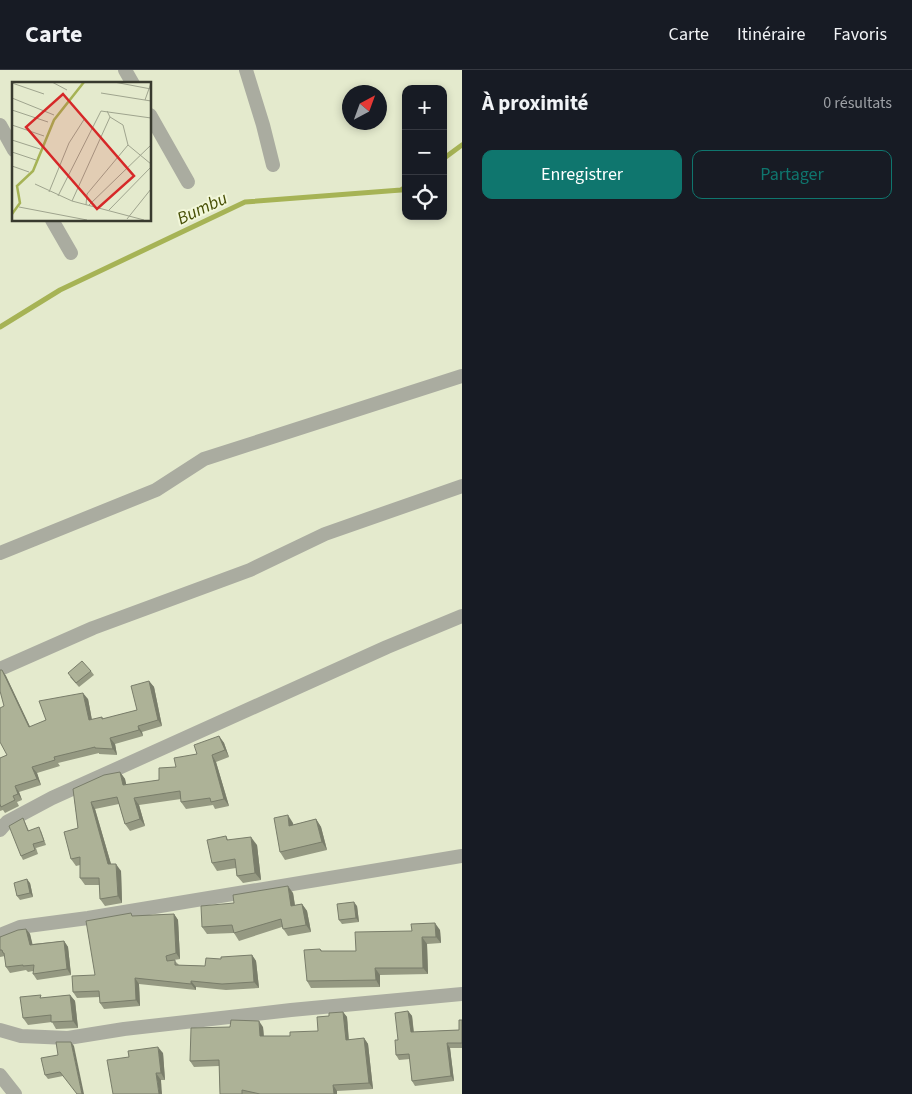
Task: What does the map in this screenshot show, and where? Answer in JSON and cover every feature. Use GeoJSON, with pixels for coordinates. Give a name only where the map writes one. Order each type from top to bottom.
{"type":"FeatureCollection","features":[{"type":"Feature","properties":{"kind":"street"},"geometry":{"type":"LineString","coordinates":[[125,70],[131,82]]}},
{"type":"Feature","properties":{"kind":"street"},"geometry":{"type":"LineString","coordinates":[[246,70],[273,165]]}},
{"type":"Feature","properties":{"kind":"street"},"geometry":{"type":"LineString","coordinates":[[151,117],[188,182]]}},
{"type":"Feature","properties":{"kind":"street"},"geometry":{"type":"LineString","coordinates":[[0,125],[12,146]]}},
{"type":"Feature","properties":{"kind":"street"},"geometry":{"type":"LineString","coordinates":[[53,221],[71,253]]}},
{"type":"Feature","properties":{"kind":"street"},"geometry":{"type":"LineString","coordinates":[[0,553],[156,490],[204,459],[462,376]]}},
{"type":"Feature","properties":{"kind":"street"},"geometry":{"type":"LineString","coordinates":[[0,669],[93,628],[250,570],[325,534],[462,486]]}},
{"type":"Feature","properties":{"kind":"street"},"geometry":{"type":"LineString","coordinates":[[0,830],[7,822],[52,798],[387,647],[462,616]]}},
{"type":"Feature","properties":{"kind":"street"},"geometry":{"type":"LineString","coordinates":[[0,935],[20,927],[88,918],[462,856]]}},
{"type":"Feature","properties":{"kind":"street"},"geometry":{"type":"LineString","coordinates":[[0,1030],[21,1036],[68,1038],[124,1029],[462,994]]}},
{"type":"Feature","properties":{"kind":"street"},"geometry":{"type":"LineString","coordinates":[[0,1075],[15,1094]]}},
{"type":"Feature","properties":{"kind":"building"},"geometry":{"type":"Polygon","coordinates":[[[82,661],[91,671],[76,683],[68,673],[82,661]]]}},
{"type":"Feature","properties":{"kind":"building"},"geometry":{"type":"Polygon","coordinates":[[[0,670],[2,670],[29,727],[46,720],[39,701],[83,693],[89,720],[102,717],[102,719],[137,710],[131,686],[149,681],[158,720],[138,726],[139,730],[110,738],[113,749],[95,747],[54,757],[55,760],[32,767],[37,779],[15,786],[18,794],[13,796],[15,800],[1,807],[0,758],[7,755],[0,742],[0,708],[4,706],[0,691],[0,670]]]}},
{"type":"Feature","properties":{"kind":"building"},"geometry":{"type":"Polygon","coordinates":[[[219,736],[225,750],[212,755],[224,799],[211,802],[210,798],[181,802],[180,791],[134,798],[140,819],[125,824],[117,797],[91,802],[108,864],[116,864],[118,896],[100,899],[99,878],[80,878],[80,857],[71,859],[64,832],[78,828],[73,789],[104,775],[120,772],[123,785],[159,780],[159,768],[176,767],[174,758],[197,754],[194,745],[219,736]]]}},
{"type":"Feature","properties":{"kind":"building"},"geometry":{"type":"Polygon","coordinates":[[[288,815],[289,826],[316,819],[322,842],[280,852],[274,818],[288,815]]]}},
{"type":"Feature","properties":{"kind":"building"},"geometry":{"type":"Polygon","coordinates":[[[23,818],[28,831],[39,827],[44,841],[33,844],[35,850],[21,856],[9,826],[23,818]]]}},
{"type":"Feature","properties":{"kind":"building"},"geometry":{"type":"Polygon","coordinates":[[[226,836],[227,840],[251,837],[255,873],[237,876],[235,859],[212,863],[207,840],[226,836]]]}},
{"type":"Feature","properties":{"kind":"building"},"geometry":{"type":"Polygon","coordinates":[[[27,879],[30,893],[17,896],[14,883],[27,879]]]}},
{"type":"Feature","properties":{"kind":"building"},"geometry":{"type":"Polygon","coordinates":[[[288,886],[291,906],[302,904],[306,925],[283,929],[281,919],[234,933],[232,925],[202,927],[201,906],[234,903],[233,895],[288,886]]]}},
{"type":"Feature","properties":{"kind":"building"},"geometry":{"type":"Polygon","coordinates":[[[354,902],[356,918],[339,920],[337,904],[354,902]]]}},
{"type":"Feature","properties":{"kind":"building"},"geometry":{"type":"Polygon","coordinates":[[[131,913],[132,916],[174,914],[176,953],[166,956],[167,961],[175,960],[175,965],[205,966],[206,958],[221,959],[221,957],[252,955],[254,982],[222,984],[191,981],[191,984],[135,978],[136,1000],[100,1003],[99,991],[73,992],[72,976],[95,975],[86,921],[131,913]]]}},
{"type":"Feature","properties":{"kind":"building"},"geometry":{"type":"Polygon","coordinates":[[[435,923],[436,937],[422,937],[423,968],[375,968],[376,980],[307,981],[304,950],[356,951],[355,932],[412,931],[411,924],[435,923]]]}},
{"type":"Feature","properties":{"kind":"building"},"geometry":{"type":"Polygon","coordinates":[[[26,929],[30,945],[64,941],[67,969],[33,974],[34,965],[6,967],[4,953],[0,950],[0,937],[26,929]]]}},
{"type":"Feature","properties":{"kind":"building"},"geometry":{"type":"Polygon","coordinates":[[[41,995],[40,998],[70,995],[73,1021],[51,1022],[51,1015],[23,1018],[20,997],[41,995]]]}},
{"type":"Feature","properties":{"kind":"building"},"geometry":{"type":"Polygon","coordinates":[[[408,1011],[411,1032],[459,1030],[459,1020],[462,1020],[462,1043],[447,1043],[451,1076],[412,1081],[409,1054],[396,1055],[395,1040],[398,1040],[395,1013],[408,1011]]]}},
{"type":"Feature","properties":{"kind":"building"},"geometry":{"type":"Polygon","coordinates":[[[343,1012],[346,1040],[364,1038],[369,1083],[333,1085],[334,1094],[260,1094],[242,1090],[242,1094],[220,1094],[219,1060],[190,1061],[191,1028],[230,1027],[231,1020],[259,1021],[260,1036],[290,1036],[290,1032],[318,1031],[317,1017],[329,1016],[329,1013],[343,1012]]]}},
{"type":"Feature","properties":{"kind":"building"},"geometry":{"type":"Polygon","coordinates":[[[56,1042],[71,1042],[82,1094],[77,1094],[60,1072],[45,1075],[41,1058],[58,1055],[56,1042]]]}},
{"type":"Feature","properties":{"kind":"building"},"geometry":{"type":"Polygon","coordinates":[[[158,1047],[161,1073],[156,1073],[159,1094],[113,1094],[107,1060],[129,1057],[128,1051],[158,1047]]]}},
{"type":"Feature","properties":{"kind":"waterway","name":"Bumbu"},"geometry":{"type":"LineString","coordinates":[[447,156],[462,145]]}},
{"type":"Feature","properties":{"kind":"waterway","name":"Bumbu"},"geometry":{"type":"LineString","coordinates":[[0,327],[60,290],[245,202],[402,189]]}}]}
